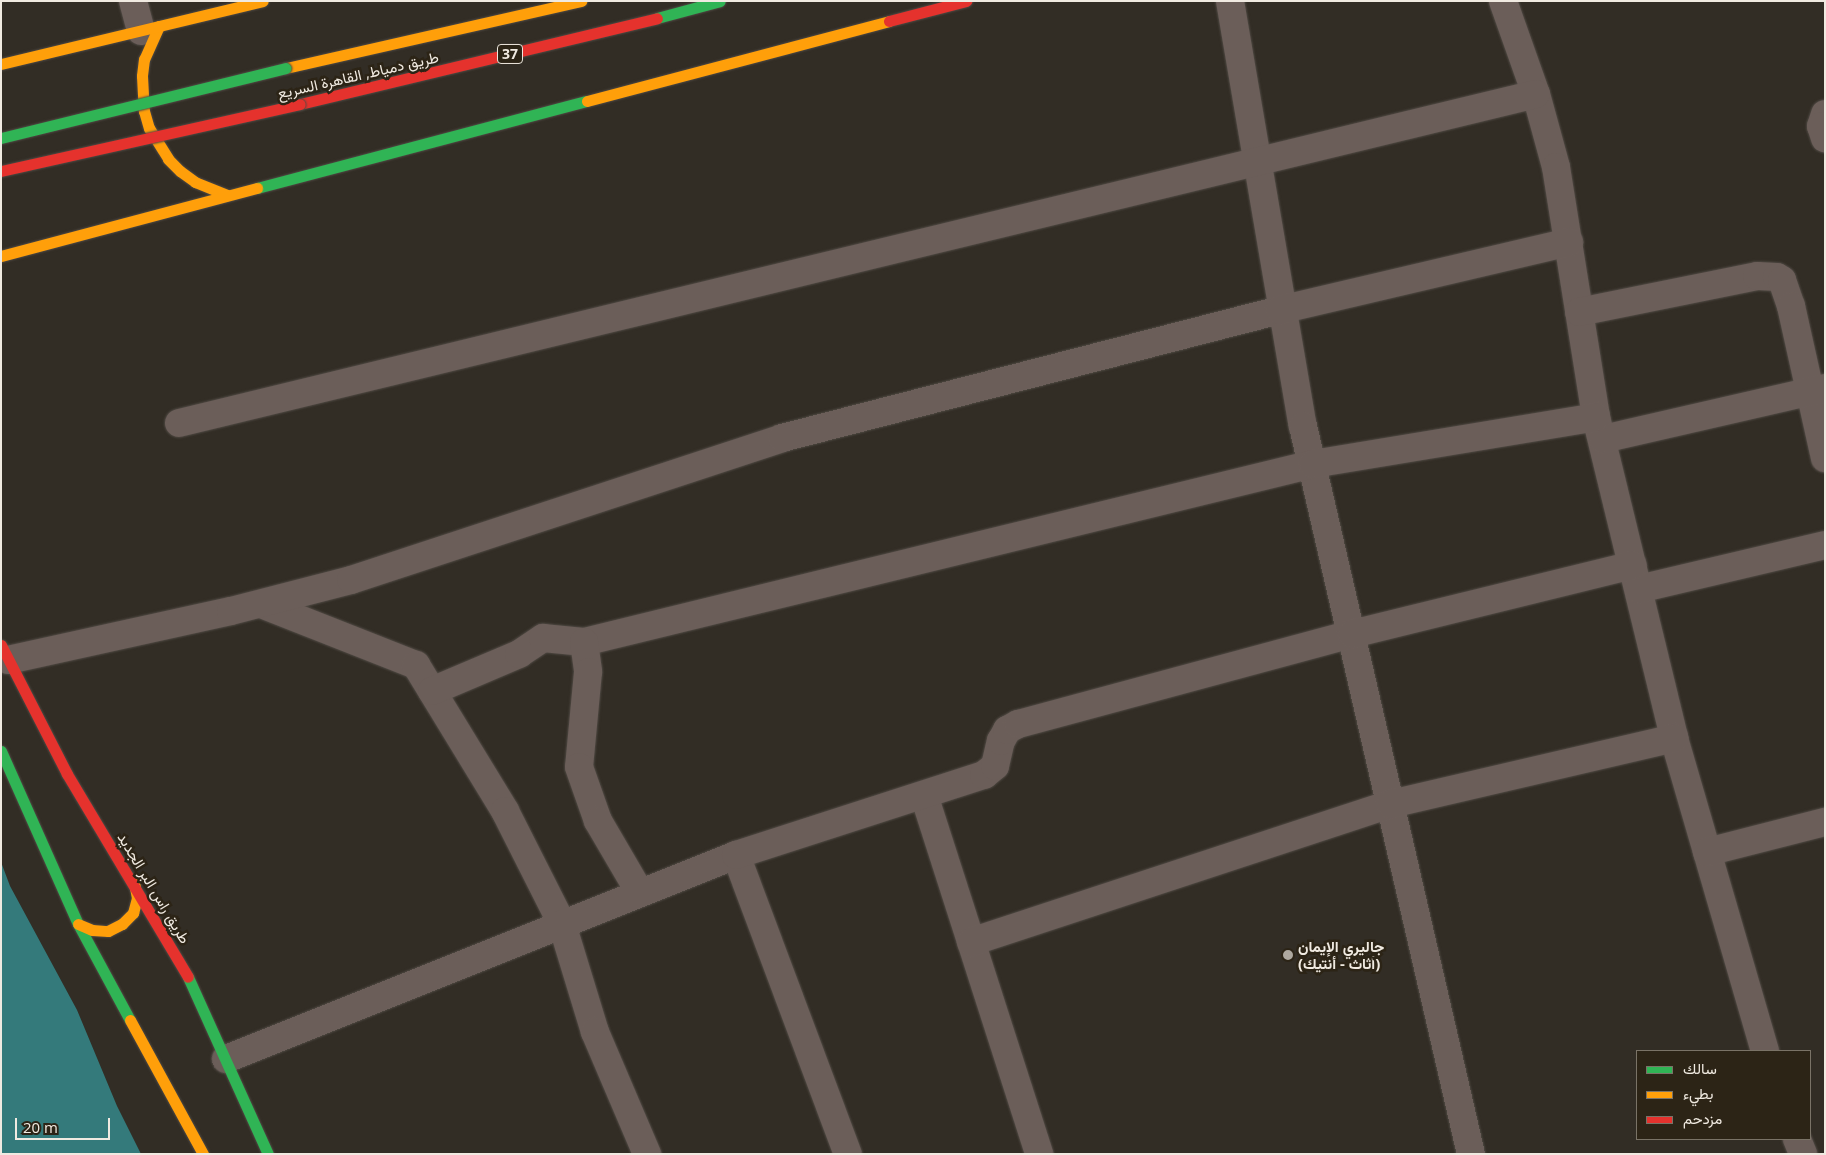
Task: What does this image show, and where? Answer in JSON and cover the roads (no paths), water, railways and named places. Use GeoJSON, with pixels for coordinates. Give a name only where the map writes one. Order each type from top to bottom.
{"type":"FeatureCollection","features":[{"type":"Feature","properties":{"kind":"main road"},"geometry":{"type":"LineString","coordinates":[[1,64],[263,1]]}},
{"type":"Feature","properties":{"kind":"main road","name":"طريق دمياط, القاهرة السريع"},"geometry":{"type":"LineString","coordinates":[[1,138],[286,68],[581,1]]}},
{"type":"Feature","properties":{"kind":"main road","name":"طريق دمياط, القاهرة السريع"},"geometry":{"type":"LineString","coordinates":[[1,170],[300,104],[626,27],[720,1]]}},
{"type":"Feature","properties":{"kind":"main road"},"geometry":{"type":"LineString","coordinates":[[1,256],[966,1]]}},
{"type":"Feature","properties":{"kind":"main road"},"geometry":{"type":"LineString","coordinates":[[150,28],[142,76],[144,111],[149,128],[168,159],[180,171],[195,182],[228,195]]}},
{"type":"Feature","properties":{"kind":"main road","name":"طريق راس البر الجديد"},"geometry":{"type":"LineString","coordinates":[[5,652],[67,774],[184,969],[268,1154]]}},
{"type":"Feature","properties":{"kind":"main road"},"geometry":{"type":"LineString","coordinates":[[1,751],[78,924],[144,1050],[203,1154]]}},
{"type":"Feature","properties":{"kind":"main road"},"geometry":{"type":"LineString","coordinates":[[78,924],[92,930],[108,931],[122,924],[132,913],[137,898],[134,883]]}},
{"type":"Feature","properties":{"kind":"street"},"geometry":{"type":"LineString","coordinates":[[133,1],[150,28]]}},
{"type":"Feature","properties":{"kind":"street"},"geometry":{"type":"LineString","coordinates":[[1230,1],[1258,163],[1280,310],[1302,426],[1313,464],[1471,1154]]}},
{"type":"Feature","properties":{"kind":"street"},"geometry":{"type":"LineString","coordinates":[[1503,1],[1536,94],[1556,167],[1600,428],[1674,738],[1765,1050]]}},
{"type":"Feature","properties":{"kind":"street"},"geometry":{"type":"LineString","coordinates":[[179,423],[1258,163],[1536,94]]}},
{"type":"Feature","properties":{"kind":"street"},"geometry":{"type":"LineString","coordinates":[[1825,114],[1821,126],[1825,138]]}},
{"type":"Feature","properties":{"kind":"street"},"geometry":{"type":"LineString","coordinates":[[5,652],[261,604],[351,580],[782,438],[1280,310],[1569,242]]}},
{"type":"Feature","properties":{"kind":"street"},"geometry":{"type":"LineString","coordinates":[[1579,312],[1757,276],[1777,276],[1782,280],[1792,306],[1817,390],[1825,458]]}},
{"type":"Feature","properties":{"kind":"street"},"geometry":{"type":"LineString","coordinates":[[432,691],[518,654],[543,638],[584,642],[1313,464],[1600,428],[1817,390]]}},
{"type":"Feature","properties":{"kind":"street"},"geometry":{"type":"LineString","coordinates":[[226,1059],[736,855],[984,775],[995,766],[1000,741],[1007,730],[1018,724],[1352,634],[1636,577],[1825,545]]}},
{"type":"Feature","properties":{"kind":"street"},"geometry":{"type":"LineString","coordinates":[[261,604],[416,665],[505,811],[562,924],[595,1032],[647,1154]]}},
{"type":"Feature","properties":{"kind":"street"},"geometry":{"type":"LineString","coordinates":[[584,642],[588,672],[579,766],[598,821],[640,893]]}},
{"type":"Feature","properties":{"kind":"street"},"geometry":{"type":"LineString","coordinates":[[972,942],[1391,804],[1674,738]]}},
{"type":"Feature","properties":{"kind":"street"},"geometry":{"type":"LineString","coordinates":[[924,795],[1039,1154]]}},
{"type":"Feature","properties":{"kind":"street"},"geometry":{"type":"LineString","coordinates":[[1707,852],[1825,822]]}},
{"type":"Feature","properties":{"kind":"street"},"geometry":{"type":"LineString","coordinates":[[736,855],[848,1154]]}},
{"type":"Feature","properties":{"kind":"street"},"geometry":{"type":"LineString","coordinates":[[1797,1140],[1803,1154]]}},
{"type":"Feature","properties":{"kind":"water"},"geometry":{"type":"Polygon","coordinates":[[[1,862],[10,886],[77,1010],[117,1106],[141,1154],[1,1154],[1,862]]]}},
{"type":"Feature","properties":{"kind":"place","name":"جاليري الإيمان (أثاث - أنتيك)"},"geometry":{"type":"Point","coordinates":[1288,955]}}]}
